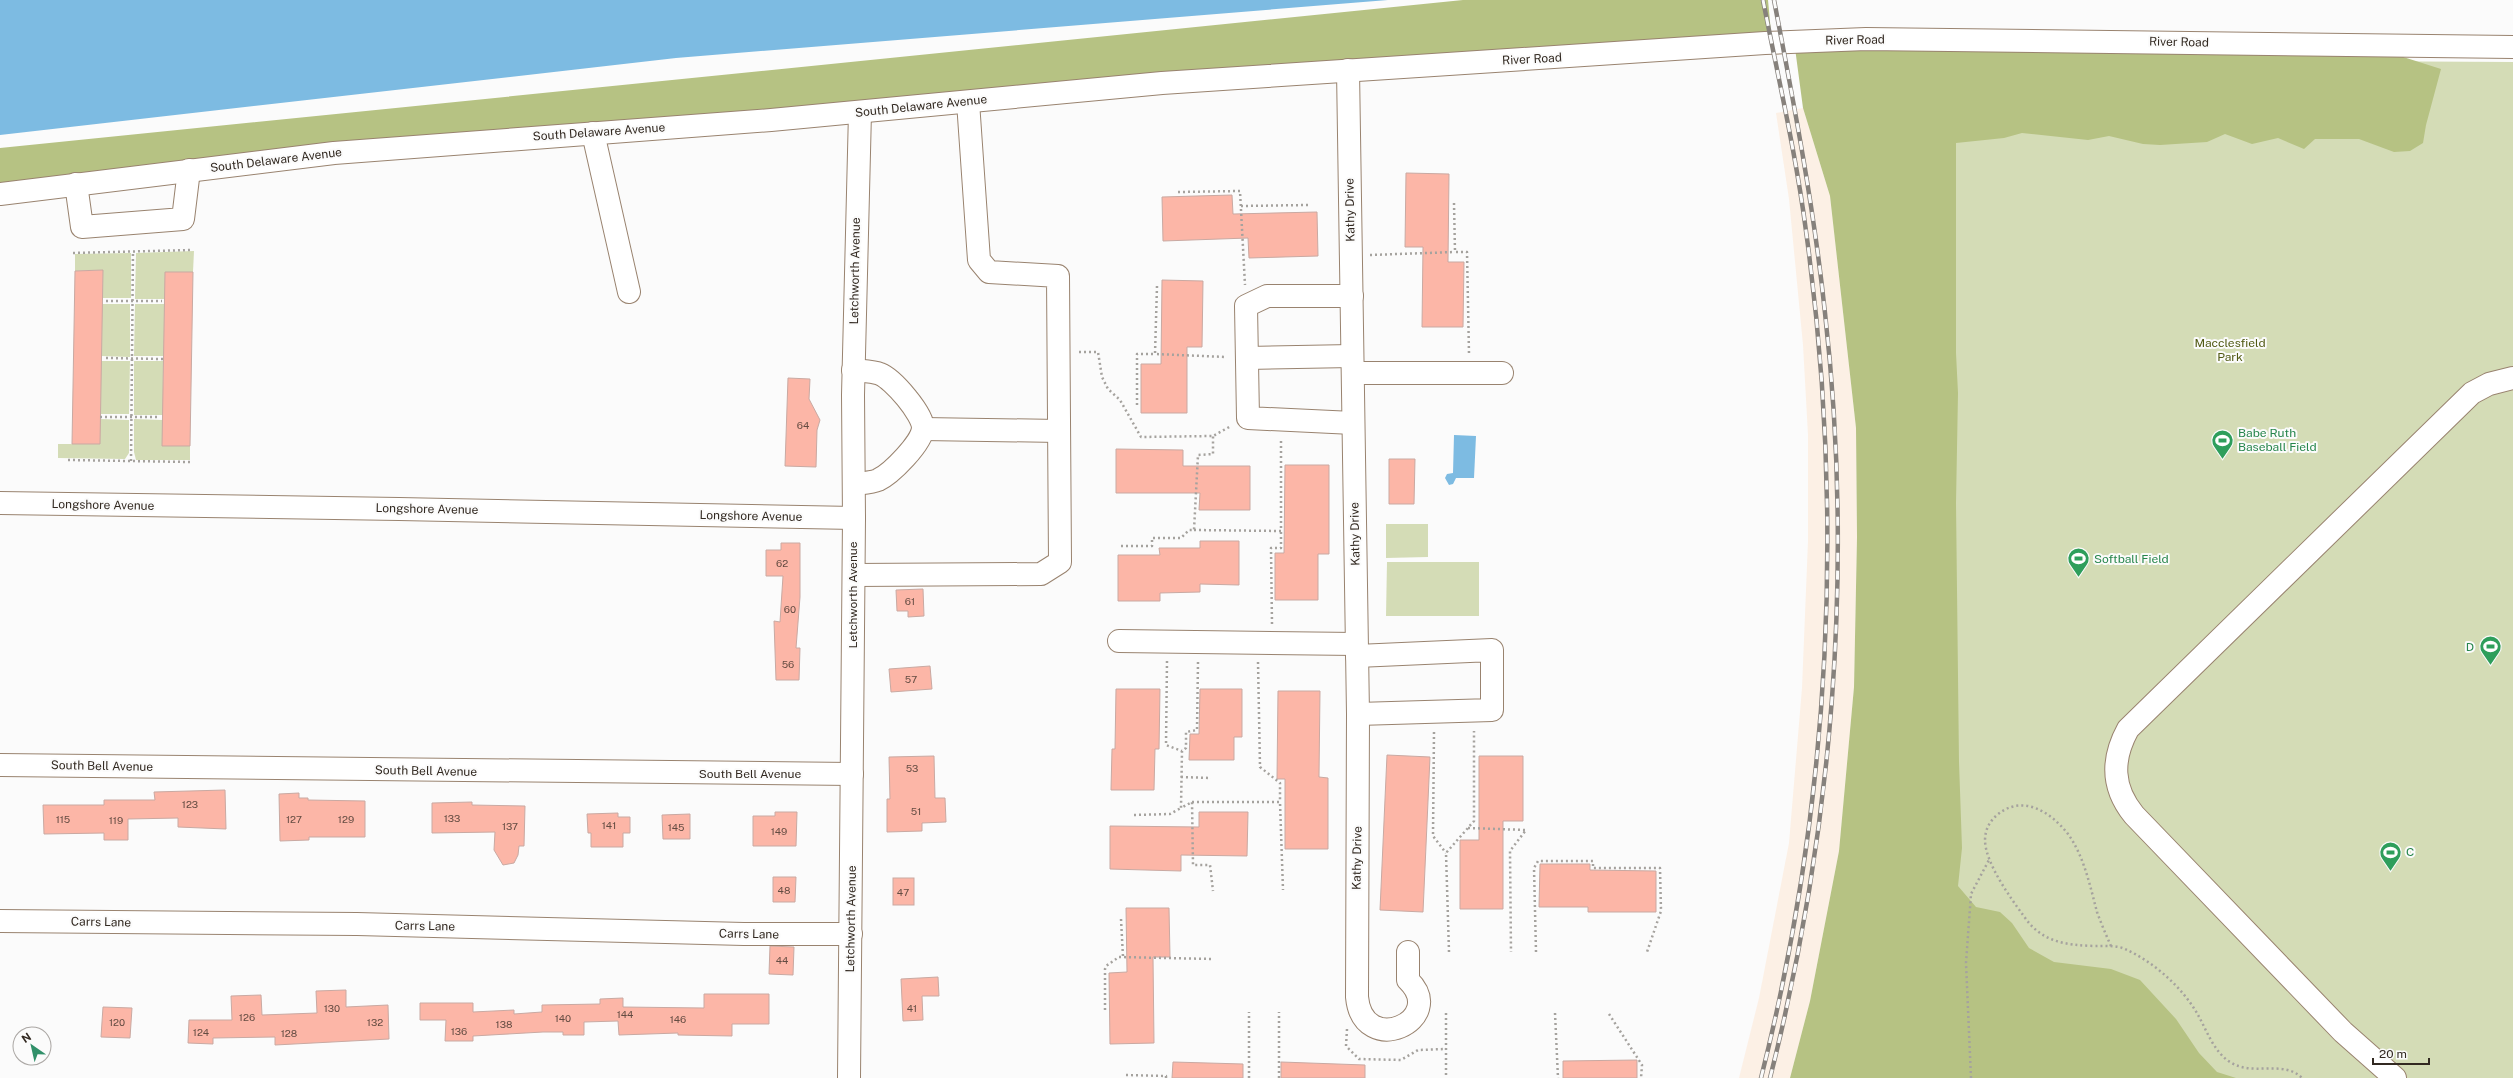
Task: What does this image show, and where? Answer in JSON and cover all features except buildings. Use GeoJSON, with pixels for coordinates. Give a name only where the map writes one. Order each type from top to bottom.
{"type":"FeatureCollection","features":[{"type":"Feature","properties":{"kind":"street","name":"River Road"},"geometry":{"type":"LineString","coordinates":[[1198,80],[1765,43],[1866,39],[2513,48]]}},
{"type":"Feature","properties":{"kind":"street","name":"Kathy Drive"},"geometry":{"type":"LineString","coordinates":[[1348,70],[1358,714],[1357,997],[1362,1016],[1377,1028],[1397,1029],[1414,1017],[1418,1007],[1419,996],[1415,987],[1408,980],[1408,952]]}},
{"type":"Feature","properties":{"kind":"street","name":"South Delaware Avenue"},"geometry":{"type":"LineString","coordinates":[[0,194],[334,153],[860,112],[1198,80]]}},
{"type":"Feature","properties":{"kind":"street"},"geometry":{"type":"LineString","coordinates":[[854,575],[1041,574],[1060,562],[1058,276],[989,272],[979,260],[968,102]]}},
{"type":"Feature","properties":{"kind":"street","name":"Letchworth Avenue"},"geometry":{"type":"LineString","coordinates":[[849,1078],[854,575],[853,370],[860,112]]}},
{"type":"Feature","properties":{"kind":"street"},"geometry":{"type":"LineString","coordinates":[[593,132],[629,292]]}},
{"type":"Feature","properties":{"kind":"street"},"geometry":{"type":"LineString","coordinates":[[76,184],[82,227],[183,219],[188,170]]}},
{"type":"Feature","properties":{"kind":"street"},"geometry":{"type":"LineString","coordinates":[[1352,296],[1267,296],[1246,306],[1248,418],[1353,423]]}},
{"type":"Feature","properties":{"kind":"street"},"geometry":{"type":"LineString","coordinates":[[1247,358],[1470,373],[1502,373]]}},
{"type":"Feature","properties":{"kind":"street"},"geometry":{"type":"LineString","coordinates":[[853,370],[881,374],[902,392],[921,419],[923,429],[918,440],[900,463],[878,480],[854,484]]}},
{"type":"Feature","properties":{"kind":"street"},"geometry":{"type":"LineString","coordinates":[[2395,1078],[2344,1032],[2134,815],[2124,803],[2118,789],[2115,774],[2116,758],[2128,729],[2472,393],[2489,384],[2513,378]]}},
{"type":"Feature","properties":{"kind":"street"},"geometry":{"type":"LineString","coordinates":[[923,429],[1059,431]]}},
{"type":"Feature","properties":{"kind":"street","name":"Longshore Avenue"},"geometry":{"type":"LineString","coordinates":[[0,503],[399,508],[854,518]]}},
{"type":"Feature","properties":{"kind":"street"},"geometry":{"type":"LineString","coordinates":[[1119,641],[1265,642],[1357,650],[1492,650],[1492,710],[1358,714]]}},
{"type":"Feature","properties":{"kind":"street","name":"South Bell Avenue"},"geometry":{"type":"LineString","coordinates":[[0,764],[852,774]]}},
{"type":"Feature","properties":{"kind":"street","name":"Carrs Lane"},"geometry":{"type":"LineString","coordinates":[[0,921],[357,924],[744,934],[850,934]]}},
{"type":"Feature","properties":{"kind":"path"},"geometry":{"type":"LineString","coordinates":[[1178,192],[1240,191],[1246,306]]}},
{"type":"Feature","properties":{"kind":"path"},"geometry":{"type":"LineString","coordinates":[[1454,203],[1455,252]]}},
{"type":"Feature","properties":{"kind":"path"},"geometry":{"type":"LineString","coordinates":[[1241,206],[1308,205]]}},
{"type":"Feature","properties":{"kind":"path"},"geometry":{"type":"LineString","coordinates":[[73,253],[191,250]]}},
{"type":"Feature","properties":{"kind":"path"},"geometry":{"type":"LineString","coordinates":[[131,461],[133,251]]}},
{"type":"Feature","properties":{"kind":"path"},"geometry":{"type":"LineString","coordinates":[[1351,256],[1467,252],[1470,373]]}},
{"type":"Feature","properties":{"kind":"path"},"geometry":{"type":"LineString","coordinates":[[1155,354],[1157,286]]}},
{"type":"Feature","properties":{"kind":"path"},"geometry":{"type":"LineString","coordinates":[[106,301],[162,301]]}},
{"type":"Feature","properties":{"kind":"path"},"geometry":{"type":"LineString","coordinates":[[1059,351],[1098,352],[1102,377],[1108,389],[1120,400],[1141,437],[1213,436],[1248,418]]}},
{"type":"Feature","properties":{"kind":"path"},"geometry":{"type":"LineString","coordinates":[[1138,405],[1137,354],[1247,358]]}},
{"type":"Feature","properties":{"kind":"path"},"geometry":{"type":"LineString","coordinates":[[106,358],[163,359]]}},
{"type":"Feature","properties":{"kind":"path"},"geometry":{"type":"LineString","coordinates":[[100,417],[160,417]]}},
{"type":"Feature","properties":{"kind":"path"},"geometry":{"type":"LineString","coordinates":[[1282,420],[1281,548],[1271,548],[1265,642],[1260,767],[1280,783],[1284,890]]}},
{"type":"Feature","properties":{"kind":"path"},"geometry":{"type":"LineString","coordinates":[[1194,530],[1198,455],[1213,454],[1213,436]]}},
{"type":"Feature","properties":{"kind":"path"},"geometry":{"type":"LineString","coordinates":[[68,460],[190,462]]}},
{"type":"Feature","properties":{"kind":"path"},"geometry":{"type":"LineString","coordinates":[[1121,546],[1152,546],[1152,538],[1181,538],[1189,530],[1281,531]]}},
{"type":"Feature","properties":{"kind":"path"},"geometry":{"type":"LineString","coordinates":[[1167,673],[1166,745],[1183,751]]}},
{"type":"Feature","properties":{"kind":"path"},"geometry":{"type":"LineString","coordinates":[[1181,808],[1181,778],[1183,751],[1186,748],[1186,732],[1197,730],[1198,674]]}},
{"type":"Feature","properties":{"kind":"path"},"geometry":{"type":"LineString","coordinates":[[1446,854],[1474,821],[1474,710]]}},
{"type":"Feature","properties":{"kind":"path"},"geometry":{"type":"LineString","coordinates":[[1435,712],[1433,836],[1446,854],[1449,952]]}},
{"type":"Feature","properties":{"kind":"path"},"geometry":{"type":"LineString","coordinates":[[1181,778],[1211,778]]}},
{"type":"Feature","properties":{"kind":"path"},"geometry":{"type":"LineString","coordinates":[[1134,815],[1170,814],[1192,802],[1280,802]]}},
{"type":"Feature","properties":{"kind":"path"},"geometry":{"type":"LineString","coordinates":[[1192,802],[1193,864],[1210,865],[1213,891]]}},
{"type":"Feature","properties":{"kind":"path"},"geometry":{"type":"LineString","coordinates":[[2111,946],[2074,843],[2057,823],[2042,811],[2020,804],[2011,806],[1993,818],[1988,826],[1985,843],[1995,872],[2030,926],[2043,936],[2071,945],[2111,946],[2124,949],[2138,957],[2170,981],[2186,996],[2220,1053],[2230,1062],[2249,1069],[2284,1068],[2302,1078]]}},
{"type":"Feature","properties":{"kind":"path"},"geometry":{"type":"LineString","coordinates":[[1468,828],[1526,830],[1510,851],[1511,952]]}},
{"type":"Feature","properties":{"kind":"path"},"geometry":{"type":"LineString","coordinates":[[1971,1078],[1966,963],[1971,894],[1990,857]]}},
{"type":"Feature","properties":{"kind":"path"},"geometry":{"type":"LineString","coordinates":[[1536,952],[1534,868],[1538,861],[1593,861],[1593,868],[1660,868],[1661,911],[1647,952]]}},
{"type":"Feature","properties":{"kind":"path"},"geometry":{"type":"LineString","coordinates":[[1121,919],[1123,957]]}},
{"type":"Feature","properties":{"kind":"path"},"geometry":{"type":"LineString","coordinates":[[1105,1010],[1106,966],[1123,957],[1212,958]]}},
{"type":"Feature","properties":{"kind":"path"},"geometry":{"type":"LineString","coordinates":[[1249,1078],[1250,1012]]}},
{"type":"Feature","properties":{"kind":"path"},"geometry":{"type":"LineString","coordinates":[[1278,1078],[1279,1012]]}},
{"type":"Feature","properties":{"kind":"path"},"geometry":{"type":"LineString","coordinates":[[1446,1013],[1446,1078]]}},
{"type":"Feature","properties":{"kind":"path"},"geometry":{"type":"LineString","coordinates":[[1555,1013],[1558,1078]]}},
{"type":"Feature","properties":{"kind":"path"},"geometry":{"type":"LineString","coordinates":[[1609,1014],[1642,1065],[1641,1078]]}},
{"type":"Feature","properties":{"kind":"path"},"geometry":{"type":"LineString","coordinates":[[1348,1047],[1360,1059],[1366,1060],[1401,1060],[1418,1050],[1446,1049]]}},
{"type":"Feature","properties":{"kind":"path"},"geometry":{"type":"LineString","coordinates":[[1126,1075],[1166,1076],[1166,1078]]}},
{"type":"Feature","properties":{"kind":"shaded area"},"geometry":{"type":"Polygon","coordinates":[[[1803,108],[1830,196],[1856,428],[1857,537],[1854,687],[1839,851],[1810,1001],[1790,1078],[1739,1078],[1759,998],[1789,843],[1802,688],[1808,541],[1808,435],[1803,345],[1789,199],[1776,113],[1803,108]]]}},
{"type":"Feature","properties":{"kind":"green space"},"geometry":{"type":"Polygon","coordinates":[[[1463,0],[1768,0],[1772,43],[1198,80],[0,194],[0,148],[1463,0]]]}},
{"type":"Feature","properties":{"kind":"green space"},"geometry":{"type":"Polygon","coordinates":[[[1795,48],[2397,55],[2441,69],[2426,125],[2423,143],[2410,151],[2394,152],[2359,139],[2315,139],[2304,149],[2278,138],[2252,144],[2225,134],[2207,142],[2160,145],[2143,144],[2109,136],[2088,140],[2022,133],[2004,138],[1956,143],[1956,353],[1958,393],[1956,503],[1959,762],[1962,848],[1958,886],[1976,907],[2000,912],[2012,923],[2029,948],[2054,962],[2111,969],[2140,980],[2176,1019],[2199,1053],[2217,1072],[2236,1078],[1790,1078],[1810,1001],[1839,851],[1854,687],[1857,537],[1856,428],[1830,196],[1803,108],[1795,48]]]}},
{"type":"Feature","properties":{"kind":"green space","name":"Macclesfield Park"},"geometry":{"type":"Polygon","coordinates":[[[1945,59],[2513,62],[2513,1078],[1929,1078],[1945,59]]]}},
{"type":"Feature","properties":{"kind":"green space"},"geometry":{"type":"Polygon","coordinates":[[[194,251],[193,272],[165,299],[135,299],[136,253],[194,251]]]}},
{"type":"Feature","properties":{"kind":"green space"},"geometry":{"type":"Polygon","coordinates":[[[131,253],[131,298],[102,298],[103,270],[75,271],[75,254],[131,253]]]}},
{"type":"Feature","properties":{"kind":"green space"},"geometry":{"type":"Polygon","coordinates":[[[102,304],[130,304],[130,357],[101,356],[102,304]]]}},
{"type":"Feature","properties":{"kind":"green space"},"geometry":{"type":"Polygon","coordinates":[[[135,304],[165,304],[164,356],[134,356],[135,304]]]}},
{"type":"Feature","properties":{"kind":"green space"},"geometry":{"type":"Polygon","coordinates":[[[101,361],[130,361],[129,414],[100,414],[101,361]]]}},
{"type":"Feature","properties":{"kind":"green space"},"geometry":{"type":"Polygon","coordinates":[[[134,361],[163,361],[163,415],[134,415],[134,361]]]}},
{"type":"Feature","properties":{"kind":"green space"},"geometry":{"type":"Polygon","coordinates":[[[100,419],[129,420],[129,453],[125,459],[58,458],[58,444],[99,444],[100,419]]]}},
{"type":"Feature","properties":{"kind":"green space"},"geometry":{"type":"Polygon","coordinates":[[[134,419],[163,420],[190,446],[190,460],[136,460],[134,452],[134,419]]]}},
{"type":"Feature","properties":{"kind":"green space"},"geometry":{"type":"Polygon","coordinates":[[[1386,524],[1428,524],[1428,557],[1386,558],[1386,524]]]}},
{"type":"Feature","properties":{"kind":"green space"},"geometry":{"type":"Polygon","coordinates":[[[1387,562],[1479,562],[1479,616],[1386,616],[1387,562]]]}},
{"type":"Feature","properties":{"kind":"water"},"geometry":{"type":"Polygon","coordinates":[[[0,0],[1388,0],[676,58],[0,135],[0,0]]]}},
{"type":"Feature","properties":{"kind":"water"},"geometry":{"type":"Polygon","coordinates":[[[1454,435],[1476,436],[1474,478],[1456,478],[1453,484],[1449,485],[1445,478],[1447,474],[1453,473],[1454,435]]]}},
{"type":"Feature","properties":{"kind":"railway"},"geometry":{"type":"LineString","coordinates":[[1761,1078],[1785,974],[1803,869],[1816,763],[1824,657],[1827,550],[1825,444],[1818,337],[1806,231],[1792,144],[1763,0]]}},
{"type":"Feature","properties":{"kind":"railway"},"geometry":{"type":"LineString","coordinates":[[1770,1078],[1792,984],[1809,889],[1823,794],[1832,698],[1837,602],[1838,506],[1834,409],[1825,313],[1803,156],[1774,0]]}},
{"type":"Feature","properties":{"kind":"place","name":"Babe Ruth Baseball Field"},"geometry":{"type":"Point","coordinates":[2223,460]}},
{"type":"Feature","properties":{"kind":"place","name":"Softball Field"},"geometry":{"type":"Point","coordinates":[2078,578]}},
{"type":"Feature","properties":{"kind":"place","name":"D"},"geometry":{"type":"Point","coordinates":[2490,666]}},
{"type":"Feature","properties":{"kind":"place","name":"C"},"geometry":{"type":"Point","coordinates":[2390,872]}}]}
